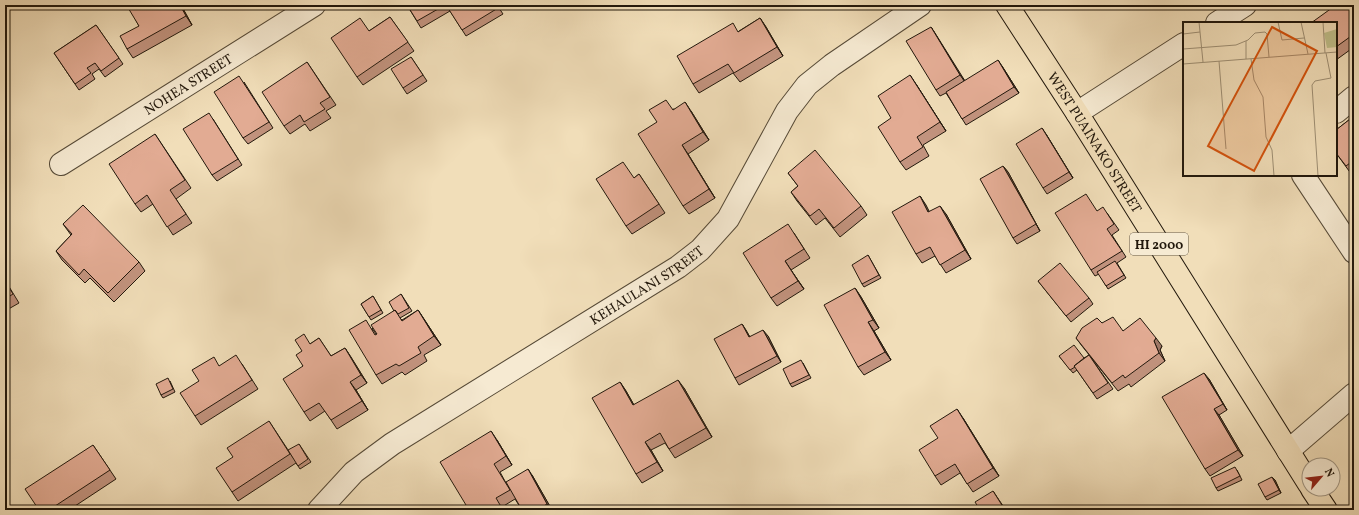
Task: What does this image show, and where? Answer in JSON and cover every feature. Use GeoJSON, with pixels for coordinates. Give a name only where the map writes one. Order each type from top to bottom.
{"type":"FeatureCollection","features":[{"type":"Feature","properties":{"kind":"highway","name":"WEST PUAINAKO STREET"},"geometry":{"type":"LineString","coordinates":[[1007,5],[1077,112],[1301,471]]}},
{"type":"Feature","properties":{"kind":"highway"},"geometry":{"type":"LineString","coordinates":[[1317,497],[1326,510]]}},
{"type":"Feature","properties":{"kind":"street","name":"NOHEA STREET"},"geometry":{"type":"LineString","coordinates":[[61,164],[314,5]]}},
{"type":"Feature","properties":{"kind":"street","name":"KEHAULANI STREET"},"geometry":{"type":"LineString","coordinates":[[319,510],[354,472],[392,444],[678,267],[700,250],[728,219],[787,111],[807,85],[832,65],[920,5]]}},
{"type":"Feature","properties":{"kind":"street"},"geometry":{"type":"LineString","coordinates":[[1219,22],[1245,5]]}},
{"type":"Feature","properties":{"kind":"street"},"geometry":{"type":"LineString","coordinates":[[1077,112],[1183,45]]}},
{"type":"Feature","properties":{"kind":"street"},"geometry":{"type":"LineString","coordinates":[[1337,111],[1354,97]]}},
{"type":"Feature","properties":{"kind":"street"},"geometry":{"type":"LineString","coordinates":[[1304,176],[1354,252]]}},
{"type":"Feature","properties":{"kind":"street"},"geometry":{"type":"LineString","coordinates":[[1288,451],[1354,394]]}},
{"type":"Feature","properties":{"kind":"building"},"geometry":{"type":"Polygon","coordinates":[[[180,5],[186,16],[127,49],[120,36],[139,26],[127,6],[180,5]]]}},
{"type":"Feature","properties":{"kind":"building"},"geometry":{"type":"Polygon","coordinates":[[[407,5],[445,5],[417,21],[407,5]]]}},
{"type":"Feature","properties":{"kind":"building"},"geometry":{"type":"Polygon","coordinates":[[[446,5],[497,5],[498,8],[462,30],[446,5]]]}},
{"type":"Feature","properties":{"kind":"building"},"geometry":{"type":"Polygon","coordinates":[[[1336,5],[1354,5],[1354,34],[1337,46],[1337,22],[1312,22],[1336,5]]]}},
{"type":"Feature","properties":{"kind":"building"},"geometry":{"type":"Polygon","coordinates":[[[390,17],[408,42],[357,77],[331,38],[360,18],[369,31],[390,17]]]}},
{"type":"Feature","properties":{"kind":"building"},"geometry":{"type":"Polygon","coordinates":[[[760,18],[777,47],[734,73],[728,64],[693,84],[677,56],[733,23],[738,32],[760,18]]]}},
{"type":"Feature","properties":{"kind":"building"},"geometry":{"type":"Polygon","coordinates":[[[96,25],[119,58],[101,71],[95,63],[87,68],[91,73],[75,84],[54,53],[96,25]]]}},
{"type":"Feature","properties":{"kind":"building"},"geometry":{"type":"Polygon","coordinates":[[[931,27],[960,75],[936,90],[906,41],[931,27]]]}},
{"type":"Feature","properties":{"kind":"building"},"geometry":{"type":"Polygon","coordinates":[[[411,57],[423,75],[403,88],[391,69],[411,57]]]}},
{"type":"Feature","properties":{"kind":"building"},"geometry":{"type":"Polygon","coordinates":[[[998,60],[1014,87],[962,119],[946,92],[998,60]]]}},
{"type":"Feature","properties":{"kind":"building"},"geometry":{"type":"Polygon","coordinates":[[[307,62],[330,97],[320,103],[325,109],[304,122],[300,115],[284,126],[262,92],[307,62]]]}},
{"type":"Feature","properties":{"kind":"building"},"geometry":{"type":"Polygon","coordinates":[[[910,75],[940,122],[917,137],[923,147],[900,162],[878,127],[891,118],[878,96],[910,75]]]}},
{"type":"Feature","properties":{"kind":"building"},"geometry":{"type":"Polygon","coordinates":[[[239,76],[269,122],[243,138],[214,92],[239,76]]]}},
{"type":"Feature","properties":{"kind":"building"},"geometry":{"type":"Polygon","coordinates":[[[666,100],[673,110],[685,102],[703,132],[682,145],[709,189],[683,206],[638,134],[657,122],[649,110],[666,100]]]}},
{"type":"Feature","properties":{"kind":"building"},"geometry":{"type":"Polygon","coordinates":[[[209,113],[238,159],[212,175],[183,129],[209,113]]]}},
{"type":"Feature","properties":{"kind":"building"},"geometry":{"type":"Polygon","coordinates":[[[1354,116],[1354,160],[1346,166],[1337,154],[1337,129],[1354,116]]]}},
{"type":"Feature","properties":{"kind":"building"},"geometry":{"type":"Polygon","coordinates":[[[1042,128],[1069,172],[1043,188],[1016,144],[1042,128]]]}},
{"type":"Feature","properties":{"kind":"building"},"geometry":{"type":"Polygon","coordinates":[[[155,134],[185,180],[170,190],[186,214],[167,227],[147,195],[135,204],[109,164],[155,134]]]}},
{"type":"Feature","properties":{"kind":"building"},"geometry":{"type":"Polygon","coordinates":[[[815,150],[861,206],[834,228],[819,209],[810,216],[791,192],[798,186],[788,173],[815,150]]]}},
{"type":"Feature","properties":{"kind":"building"},"geometry":{"type":"Polygon","coordinates":[[[623,162],[634,178],[639,174],[659,204],[626,226],[596,179],[623,162]]]}},
{"type":"Feature","properties":{"kind":"building"},"geometry":{"type":"Polygon","coordinates":[[[1003,166],[1036,224],[1013,238],[980,179],[1003,166]]]}},
{"type":"Feature","properties":{"kind":"building"},"geometry":{"type":"Polygon","coordinates":[[[1086,194],[1097,211],[1103,207],[1114,224],[1107,229],[1122,251],[1091,270],[1055,213],[1086,194]]]}},
{"type":"Feature","properties":{"kind":"building"},"geometry":{"type":"Polygon","coordinates":[[[920,196],[928,212],[940,206],[965,250],[940,265],[930,247],[916,254],[892,212],[920,196]]]}},
{"type":"Feature","properties":{"kind":"building"},"geometry":{"type":"Polygon","coordinates":[[[83,205],[139,262],[108,293],[84,269],[79,275],[56,251],[72,234],[63,224],[83,205]]]}},
{"type":"Feature","properties":{"kind":"building"},"geometry":{"type":"Polygon","coordinates":[[[788,224],[804,249],[785,261],[798,281],[771,298],[743,253],[788,224]]]}},
{"type":"Feature","properties":{"kind":"building"},"geometry":{"type":"Polygon","coordinates":[[[868,255],[879,275],[862,284],[852,265],[868,255]]]}},
{"type":"Feature","properties":{"kind":"building"},"geometry":{"type":"Polygon","coordinates":[[[1115,261],[1124,275],[1106,286],[1097,272],[1115,261]]]}},
{"type":"Feature","properties":{"kind":"building"},"geometry":{"type":"Polygon","coordinates":[[[1060,263],[1089,298],[1066,316],[1038,281],[1060,263]]]}},
{"type":"Feature","properties":{"kind":"building"},"geometry":{"type":"Polygon","coordinates":[[[5,281],[13,294],[5,299],[5,281]]]}},
{"type":"Feature","properties":{"kind":"building"},"geometry":{"type":"Polygon","coordinates":[[[855,288],[873,320],[868,322],[885,352],[858,367],[824,305],[855,288]]]}},
{"type":"Feature","properties":{"kind":"building"},"geometry":{"type":"Polygon","coordinates":[[[401,294],[409,308],[398,314],[395,310],[394,311],[389,302],[401,294]]]}},
{"type":"Feature","properties":{"kind":"building"},"geometry":{"type":"Polygon","coordinates":[[[373,296],[381,310],[369,317],[361,304],[373,296]]]}},
{"type":"Feature","properties":{"kind":"building"},"geometry":{"type":"Polygon","coordinates":[[[395,310],[402,321],[418,310],[434,336],[418,347],[421,353],[399,366],[396,364],[376,375],[349,330],[366,320],[375,335],[377,334],[371,325],[395,310]]]}},
{"type":"Feature","properties":{"kind":"building"},"geometry":{"type":"Polygon","coordinates":[[[1113,317],[1123,331],[1140,318],[1156,338],[1154,341],[1159,353],[1125,378],[1123,375],[1112,383],[1076,338],[1082,328],[1097,318],[1102,323],[1113,317]]]}},
{"type":"Feature","properties":{"kind":"building"},"geometry":{"type":"Polygon","coordinates":[[[742,324],[749,337],[763,330],[777,356],[735,378],[714,339],[742,324]]]}},
{"type":"Feature","properties":{"kind":"building"},"geometry":{"type":"Polygon","coordinates":[[[304,334],[310,344],[319,338],[331,356],[345,348],[361,375],[350,382],[362,401],[331,420],[319,403],[304,412],[283,379],[303,366],[296,355],[302,351],[295,340],[304,334]]]}},
{"type":"Feature","properties":{"kind":"building"},"geometry":{"type":"Polygon","coordinates":[[[1074,345],[1084,358],[1070,370],[1059,356],[1074,345]]]}},
{"type":"Feature","properties":{"kind":"building"},"geometry":{"type":"Polygon","coordinates":[[[236,355],[252,380],[195,416],[180,393],[199,381],[192,370],[214,357],[219,366],[236,355]]]}},
{"type":"Feature","properties":{"kind":"building"},"geometry":{"type":"Polygon","coordinates":[[[1089,355],[1108,383],[1093,393],[1074,366],[1089,355]]]}},
{"type":"Feature","properties":{"kind":"building"},"geometry":{"type":"Polygon","coordinates":[[[801,360],[809,375],[790,384],[783,369],[801,360]]]}},
{"type":"Feature","properties":{"kind":"building"},"geometry":{"type":"Polygon","coordinates":[[[1204,373],[1223,404],[1214,409],[1238,450],[1205,469],[1162,397],[1204,373]]]}},
{"type":"Feature","properties":{"kind":"building"},"geometry":{"type":"Polygon","coordinates":[[[168,378],[173,389],[161,395],[156,384],[168,378]]]}},
{"type":"Feature","properties":{"kind":"building"},"geometry":{"type":"Polygon","coordinates":[[[678,380],[706,428],[669,449],[660,433],[645,442],[657,462],[636,474],[592,398],[620,382],[633,405],[678,380]]]}},
{"type":"Feature","properties":{"kind":"building"},"geometry":{"type":"Polygon","coordinates":[[[957,409],[993,468],[967,484],[955,464],[935,476],[919,450],[938,438],[930,426],[957,409]]]}},
{"type":"Feature","properties":{"kind":"building"},"geometry":{"type":"Polygon","coordinates":[[[269,421],[290,454],[232,492],[216,468],[233,457],[227,448],[269,421]]]}},
{"type":"Feature","properties":{"kind":"building"},"geometry":{"type":"Polygon","coordinates":[[[491,431],[506,456],[494,464],[510,490],[496,498],[503,510],[469,510],[440,462],[491,431]]]}},
{"type":"Feature","properties":{"kind":"building"},"geometry":{"type":"Polygon","coordinates":[[[299,444],[308,459],[298,466],[288,450],[299,444]]]}},
{"type":"Feature","properties":{"kind":"building"},"geometry":{"type":"Polygon","coordinates":[[[93,445],[110,470],[49,510],[39,510],[25,489],[93,445]]]}},
{"type":"Feature","properties":{"kind":"building"},"geometry":{"type":"Polygon","coordinates":[[[1235,467],[1240,476],[1216,488],[1211,478],[1235,467]]]}},
{"type":"Feature","properties":{"kind":"building"},"geometry":{"type":"Polygon","coordinates":[[[528,469],[547,504],[537,510],[522,510],[506,482],[528,469]]]}},
{"type":"Feature","properties":{"kind":"building"},"geometry":{"type":"Polygon","coordinates":[[[1272,477],[1279,490],[1265,497],[1258,484],[1272,477]]]}},
{"type":"Feature","properties":{"kind":"building"},"geometry":{"type":"Polygon","coordinates":[[[993,491],[1005,510],[980,510],[975,502],[993,491]]]}}]}
